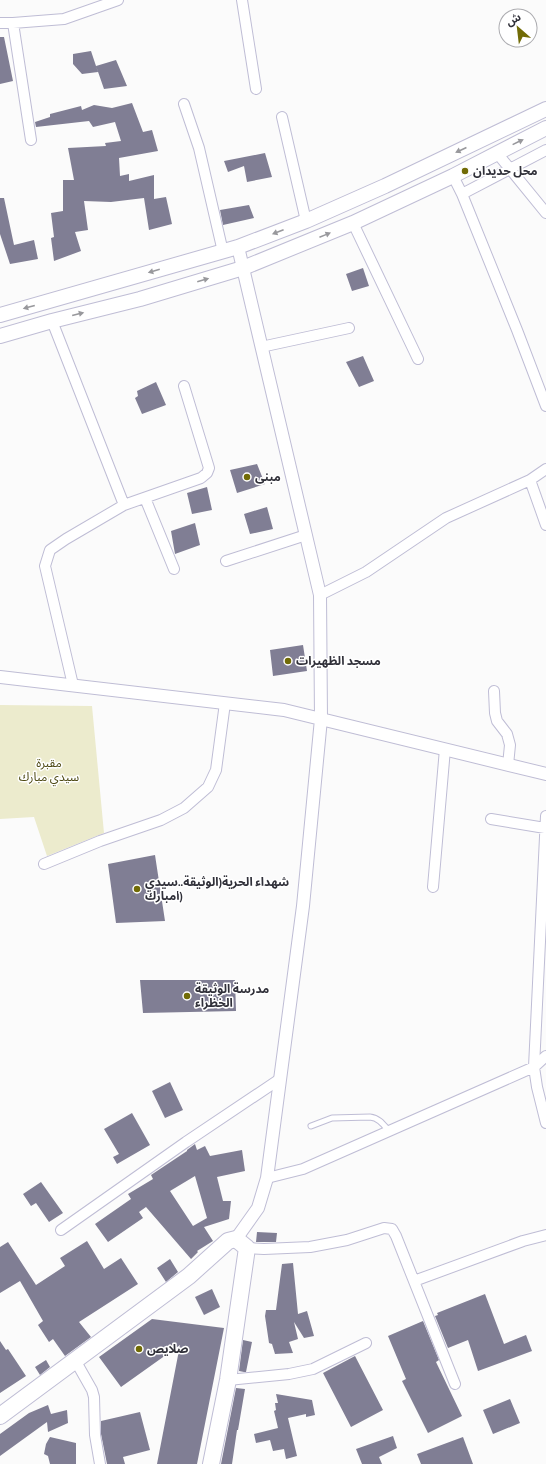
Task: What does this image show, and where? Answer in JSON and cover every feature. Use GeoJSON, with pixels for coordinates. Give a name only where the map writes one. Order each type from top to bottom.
{"type":"FeatureCollection","features":[{"type":"Feature","properties":{"kind":"main road"},"geometry":{"type":"LineString","coordinates":[[0,315],[238,247],[306,221],[385,186],[546,109]]}},
{"type":"Feature","properties":{"kind":"main road"},"geometry":{"type":"LineString","coordinates":[[0,336],[243,268],[353,223],[453,176],[546,128]]}},
{"type":"Feature","properties":{"kind":"main road"},"geometry":{"type":"LineString","coordinates":[[0,1416],[188,1276],[228,1242],[242,1243],[228,1380],[211,1464]]}},
{"type":"Feature","properties":{"kind":"street"},"geometry":{"type":"LineString","coordinates":[[0,22],[13,23],[64,19],[118,0]]}},
{"type":"Feature","properties":{"kind":"street"},"geometry":{"type":"LineString","coordinates":[[242,0],[256,89]]}},
{"type":"Feature","properties":{"kind":"street"},"geometry":{"type":"LineString","coordinates":[[13,23],[31,140]]}},
{"type":"Feature","properties":{"kind":"street"},"geometry":{"type":"LineString","coordinates":[[184,104],[198,148],[223,252]]}},
{"type":"Feature","properties":{"kind":"street"},"geometry":{"type":"LineString","coordinates":[[282,117],[306,221]]}},
{"type":"Feature","properties":{"kind":"street"},"geometry":{"type":"LineString","coordinates":[[462,194],[546,150]]}},
{"type":"Feature","properties":{"kind":"street"},"geometry":{"type":"LineString","coordinates":[[497,153],[546,213]]}},
{"type":"Feature","properties":{"kind":"street"},"geometry":{"type":"LineString","coordinates":[[453,176],[462,194],[517,330],[546,406]]}},
{"type":"Feature","properties":{"kind":"street"},"geometry":{"type":"LineString","coordinates":[[353,223],[418,359]]}},
{"type":"Feature","properties":{"kind":"street"},"geometry":{"type":"LineString","coordinates":[[238,247],[320,595],[321,719],[303,906],[267,1178],[258,1208],[242,1243],[264,1249],[310,1247],[347,1240],[384,1228],[392,1230],[396,1236],[456,1384]]}},
{"type":"Feature","properties":{"kind":"street"},"geometry":{"type":"LineString","coordinates":[[52,321],[124,505]]}},
{"type":"Feature","properties":{"kind":"street"},"geometry":{"type":"LineString","coordinates":[[261,347],[348,328]]}},
{"type":"Feature","properties":{"kind":"street"},"geometry":{"type":"LineString","coordinates":[[73,686],[45,566],[50,550],[124,505],[201,478],[207,473],[208,468],[184,386]]}},
{"type":"Feature","properties":{"kind":"street"},"geometry":{"type":"LineString","coordinates":[[320,595],[366,572],[446,518],[530,480],[546,469]]}},
{"type":"Feature","properties":{"kind":"street"},"geometry":{"type":"LineString","coordinates":[[530,480],[546,525]]}},
{"type":"Feature","properties":{"kind":"street"},"geometry":{"type":"LineString","coordinates":[[145,498],[174,569]]}},
{"type":"Feature","properties":{"kind":"street"},"geometry":{"type":"LineString","coordinates":[[226,561],[306,535]]}},
{"type":"Feature","properties":{"kind":"street"},"geometry":{"type":"LineString","coordinates":[[0,677],[284,710],[546,774]]}},
{"type":"Feature","properties":{"kind":"street"},"geometry":{"type":"LineString","coordinates":[[494,691],[497,721],[507,734],[510,746],[508,765]]}},
{"type":"Feature","properties":{"kind":"street"},"geometry":{"type":"LineString","coordinates":[[44,864],[100,841],[161,820],[184,808],[208,787],[216,770],[225,703]]}},
{"type":"Feature","properties":{"kind":"street"},"geometry":{"type":"LineString","coordinates":[[433,887],[445,749]]}},
{"type":"Feature","properties":{"kind":"street"},"geometry":{"type":"LineString","coordinates":[[546,816],[542,976],[534,1067],[542,1086],[546,1123]]}},
{"type":"Feature","properties":{"kind":"street"},"geometry":{"type":"LineString","coordinates":[[491,819],[545,828]]}},
{"type":"Feature","properties":{"kind":"street"},"geometry":{"type":"LineString","coordinates":[[267,1178],[303,1169],[534,1067],[546,1056]]}},
{"type":"Feature","properties":{"kind":"street"},"geometry":{"type":"LineString","coordinates":[[61,1230],[186,1142],[280,1079]]}},
{"type":"Feature","properties":{"kind":"street"},"geometry":{"type":"LineString","coordinates":[[414,1281],[523,1241],[546,1235]]}},
{"type":"Feature","properties":{"kind":"street"},"geometry":{"type":"LineString","coordinates":[[228,1380],[289,1374],[313,1369],[366,1343]]}},
{"type":"Feature","properties":{"kind":"street"},"geometry":{"type":"LineString","coordinates":[[76,1360],[92,1390],[94,1397],[95,1435],[100,1464]]}},
{"type":"Feature","properties":{"kind":"lane"},"geometry":{"type":"LineString","coordinates":[[311,1126],[332,1118],[370,1117],[382,1121],[389,1131]]}},
{"type":"Feature","properties":{"kind":"green space","name":"مقبرة سيدي مبارك"},"geometry":{"type":"Polygon","coordinates":[[[0,705],[92,706],[104,833],[47,856],[34,817],[0,819],[0,705]]]}},
{"type":"Feature","properties":{"kind":"building"},"geometry":{"type":"Polygon","coordinates":[[[0,37],[4,37],[13,81],[0,84],[0,37]]]}},
{"type":"Feature","properties":{"kind":"building"},"geometry":{"type":"Polygon","coordinates":[[[91,51],[98,72],[82,74],[73,64],[73,54],[91,51]]]}},
{"type":"Feature","properties":{"kind":"building"},"geometry":{"type":"Polygon","coordinates":[[[116,60],[127,86],[104,89],[96,66],[116,60]]]}},
{"type":"Feature","properties":{"kind":"building"},"geometry":{"type":"Polygon","coordinates":[[[132,103],[143,132],[152,130],[158,151],[119,158],[120,176],[129,174],[129,181],[154,175],[154,199],[166,197],[172,224],[149,230],[144,198],[111,202],[84,201],[88,230],[75,232],[81,251],[54,261],[51,238],[54,237],[51,213],[63,211],[63,180],[74,180],[68,148],[106,146],[105,143],[121,141],[115,122],[93,127],[89,121],[36,127],[35,122],[50,117],[50,114],[81,106],[82,110],[94,105],[112,108],[132,103]]]}},
{"type":"Feature","properties":{"kind":"building"},"geometry":{"type":"Polygon","coordinates":[[[265,153],[272,177],[247,182],[244,166],[228,172],[224,161],[265,153]]]}},
{"type":"Feature","properties":{"kind":"building"},"geometry":{"type":"Polygon","coordinates":[[[0,198],[4,198],[14,245],[34,240],[38,259],[10,264],[0,234],[0,198]]]}},
{"type":"Feature","properties":{"kind":"building"},"geometry":{"type":"Polygon","coordinates":[[[249,205],[254,218],[223,225],[220,210],[249,205]]]}},
{"type":"Feature","properties":{"kind":"building"},"geometry":{"type":"Polygon","coordinates":[[[363,268],[369,286],[352,291],[346,274],[363,268]]]}},
{"type":"Feature","properties":{"kind":"building"},"geometry":{"type":"Polygon","coordinates":[[[363,356],[374,381],[359,387],[346,362],[363,356]]]}},
{"type":"Feature","properties":{"kind":"building"},"geometry":{"type":"Polygon","coordinates":[[[156,382],[166,405],[142,414],[135,398],[138,396],[137,391],[156,382]]]}},
{"type":"Feature","properties":{"kind":"building","name":"مبنى"},"geometry":{"type":"Polygon","coordinates":[[[257,464],[265,484],[237,493],[230,470],[257,464]]]}},
{"type":"Feature","properties":{"kind":"building"},"geometry":{"type":"Polygon","coordinates":[[[207,487],[212,510],[192,514],[187,493],[207,487]]]}},
{"type":"Feature","properties":{"kind":"building","name":"مبنى"},"geometry":{"type":"Polygon","coordinates":[[[267,507],[273,529],[250,534],[244,514],[267,507]]]}},
{"type":"Feature","properties":{"kind":"building"},"geometry":{"type":"Polygon","coordinates":[[[195,523],[200,545],[175,554],[171,531],[195,523]]]}},
{"type":"Feature","properties":{"kind":"building","name":"مسجد الظهيرات"},"geometry":{"type":"Polygon","coordinates":[[[303,645],[307,671],[273,676],[270,650],[303,645]]]}},
{"type":"Feature","properties":{"kind":"building"},"geometry":{"type":"Polygon","coordinates":[[[155,855],[165,921],[116,923],[108,864],[155,855]]]}},
{"type":"Feature","properties":{"kind":"building"},"geometry":{"type":"Polygon","coordinates":[[[140,980],[235,980],[236,1011],[143,1013],[140,980]]]}},
{"type":"Feature","properties":{"kind":"building"},"geometry":{"type":"Polygon","coordinates":[[[170,1082],[183,1110],[165,1118],[152,1091],[170,1082]]]}},
{"type":"Feature","properties":{"kind":"building"},"geometry":{"type":"Polygon","coordinates":[[[132,1113],[150,1145],[117,1164],[113,1157],[119,1154],[104,1129],[132,1113]]]}},
{"type":"Feature","properties":{"kind":"building"},"geometry":{"type":"Polygon","coordinates":[[[195,1144],[197,1150],[205,1146],[210,1156],[242,1150],[245,1171],[217,1177],[223,1201],[231,1201],[229,1219],[204,1227],[213,1241],[197,1251],[198,1252],[191,1259],[146,1207],[139,1212],[143,1218],[108,1242],[95,1224],[131,1199],[128,1194],[153,1179],[151,1175],[195,1144]],[[195,1176],[170,1191],[193,1226],[207,1218],[195,1176]]]}},
{"type":"Feature","properties":{"kind":"building"},"geometry":{"type":"Polygon","coordinates":[[[41,1182],[63,1213],[49,1222],[36,1203],[31,1206],[23,1194],[41,1182]]]}},
{"type":"Feature","properties":{"kind":"building"},"geometry":{"type":"Polygon","coordinates":[[[257,1232],[277,1233],[276,1242],[256,1242],[257,1232]]]}},
{"type":"Feature","properties":{"kind":"building"},"geometry":{"type":"Polygon","coordinates":[[[87,1241],[104,1269],[121,1258],[138,1284],[79,1322],[91,1337],[65,1356],[53,1339],[49,1342],[38,1325],[43,1321],[20,1281],[0,1293],[0,1247],[8,1242],[36,1285],[65,1266],[60,1258],[87,1241]]]}},
{"type":"Feature","properties":{"kind":"building"},"geometry":{"type":"Polygon","coordinates":[[[170,1259],[178,1272],[166,1282],[157,1268],[170,1259]]]}},
{"type":"Feature","properties":{"kind":"building"},"geometry":{"type":"Polygon","coordinates":[[[293,1263],[298,1314],[307,1311],[314,1336],[304,1338],[294,1322],[298,1339],[289,1342],[293,1353],[275,1354],[272,1344],[269,1343],[265,1316],[266,1310],[276,1310],[282,1264],[293,1263]]]}},
{"type":"Feature","properties":{"kind":"building"},"geometry":{"type":"Polygon","coordinates":[[[212,1289],[220,1307],[204,1315],[195,1297],[212,1289]]]}},
{"type":"Feature","properties":{"kind":"building"},"geometry":{"type":"Polygon","coordinates":[[[485,1294],[504,1344],[526,1335],[532,1351],[478,1371],[468,1340],[448,1348],[435,1316],[438,1315],[437,1313],[485,1294]]]}},
{"type":"Feature","properties":{"kind":"building"},"geometry":{"type":"Polygon","coordinates":[[[152,1319],[224,1328],[197,1464],[157,1464],[180,1345],[121,1387],[99,1357],[152,1319]]]}},
{"type":"Feature","properties":{"kind":"building"},"geometry":{"type":"Polygon","coordinates":[[[423,1321],[439,1360],[436,1362],[462,1416],[428,1433],[402,1381],[406,1379],[388,1336],[423,1321]]]}},
{"type":"Feature","properties":{"kind":"building"},"geometry":{"type":"Polygon","coordinates":[[[243,1340],[252,1342],[246,1372],[239,1371],[243,1340]]]}},
{"type":"Feature","properties":{"kind":"building"},"geometry":{"type":"Polygon","coordinates":[[[0,1341],[6,1350],[8,1349],[26,1376],[0,1393],[0,1341]]]}},
{"type":"Feature","properties":{"kind":"building"},"geometry":{"type":"Polygon","coordinates":[[[355,1356],[383,1410],[351,1427],[323,1373],[355,1356]]]}},
{"type":"Feature","properties":{"kind":"building"},"geometry":{"type":"Polygon","coordinates":[[[46,1360],[50,1367],[40,1375],[35,1367],[46,1360]]]}},
{"type":"Feature","properties":{"kind":"building"},"geometry":{"type":"Polygon","coordinates":[[[236,1388],[245,1389],[232,1464],[221,1464],[236,1388]]]}},
{"type":"Feature","properties":{"kind":"building"},"geometry":{"type":"Polygon","coordinates":[[[276,1394],[312,1400],[315,1415],[306,1417],[306,1414],[288,1418],[297,1456],[286,1459],[284,1449],[273,1451],[270,1440],[256,1443],[254,1434],[278,1428],[274,1411],[276,1410],[275,1403],[278,1403],[276,1394]]]}},
{"type":"Feature","properties":{"kind":"building"},"geometry":{"type":"Polygon","coordinates":[[[510,1399],[520,1423],[493,1434],[483,1410],[510,1399]]]}},
{"type":"Feature","properties":{"kind":"building"},"geometry":{"type":"Polygon","coordinates":[[[48,1405],[51,1414],[67,1410],[68,1423],[48,1432],[47,1422],[0,1456],[0,1434],[29,1413],[48,1405]]]}},
{"type":"Feature","properties":{"kind":"building"},"geometry":{"type":"Polygon","coordinates":[[[140,1412],[150,1450],[123,1457],[125,1464],[107,1464],[101,1434],[101,1421],[140,1412]]]}},
{"type":"Feature","properties":{"kind":"building"},"geometry":{"type":"Polygon","coordinates":[[[393,1436],[397,1448],[379,1457],[382,1464],[362,1464],[356,1449],[393,1436]]]}},
{"type":"Feature","properties":{"kind":"building"},"geometry":{"type":"Polygon","coordinates":[[[50,1437],[76,1443],[76,1464],[50,1464],[48,1456],[44,1454],[46,1444],[50,1437]]]}},
{"type":"Feature","properties":{"kind":"building"},"geometry":{"type":"Polygon","coordinates":[[[463,1437],[473,1464],[421,1464],[417,1454],[463,1437]]]}},
{"type":"Feature","properties":{"kind":"place","name":"محل حديدان"},"geometry":{"type":"Point","coordinates":[465,171]}},
{"type":"Feature","properties":{"kind":"place","name":"مبنى"},"geometry":{"type":"Point","coordinates":[247,477]}},
{"type":"Feature","properties":{"kind":"place","name":"مسجد الظهيرات"},"geometry":{"type":"Point","coordinates":[288,661]}},
{"type":"Feature","properties":{"kind":"place","name":"شهداء الحرية(الوثيقة..سيدي امبارك)"},"geometry":{"type":"Point","coordinates":[137,889]}},
{"type":"Feature","properties":{"kind":"place","name":"مدرسة الوثيقة الخظراء"},"geometry":{"type":"Point","coordinates":[187,996]}},
{"type":"Feature","properties":{"kind":"place","name":"صلايص"},"geometry":{"type":"Point","coordinates":[139,1349]}}]}
